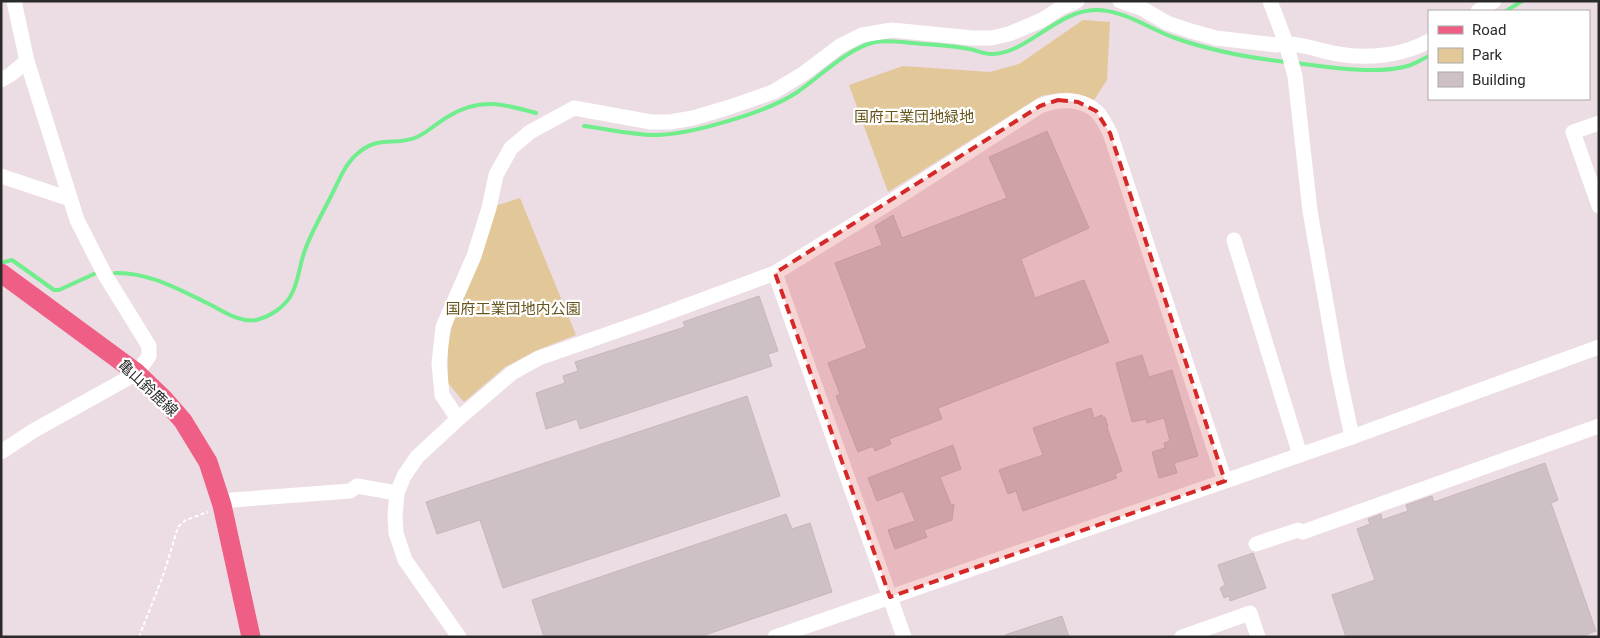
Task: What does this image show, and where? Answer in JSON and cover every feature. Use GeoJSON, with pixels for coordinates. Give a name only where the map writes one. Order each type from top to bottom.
{"type":"FeatureCollection","features":[{"type":"Feature","properties":{"kind":"main road","name":"亀山鈴鹿線"},"geometry":{"type":"LineString","coordinates":[[1,273],[137,373],[183,421],[208,462],[222,505],[251,637]]}},
{"type":"Feature","properties":{"kind":"street"},"geometry":{"type":"LineString","coordinates":[[1,452],[33,431],[137,373],[149,356],[149,346],[105,275],[77,220],[27,61],[14,1]]}},
{"type":"Feature","properties":{"kind":"street"},"geometry":{"type":"LineString","coordinates":[[458,419],[442,395],[439,363],[443,327],[474,256],[489,208],[496,175],[511,148],[530,132],[574,108],[651,122],[670,122],[693,118],[773,92],[803,74],[840,46],[862,35],[892,30],[991,38],[1009,34],[1042,20],[1077,1]]}},
{"type":"Feature","properties":{"kind":"street"},"geometry":{"type":"LineString","coordinates":[[1120,1],[1143,10],[1167,23],[1216,38],[1277,45],[1287,48],[1361,56],[1391,55],[1428,41]]}},
{"type":"Feature","properties":{"kind":"street"},"geometry":{"type":"LineString","coordinates":[[1270,1],[1295,76],[1310,211],[1338,371],[1352,437]]}},
{"type":"Feature","properties":{"kind":"street"},"geometry":{"type":"LineString","coordinates":[[1480,10],[1494,1]]}},
{"type":"Feature","properties":{"kind":"street"},"geometry":{"type":"LineString","coordinates":[[1,80],[27,61]]}},
{"type":"Feature","properties":{"kind":"street"},"geometry":{"type":"LineString","coordinates":[[459,637],[405,560],[396,533],[392,492],[417,457],[458,419],[512,372],[539,358],[775,273],[1049,102],[1065,100],[1078,102],[1096,111],[1110,133],[1225,480]]}},
{"type":"Feature","properties":{"kind":"street"},"geometry":{"type":"LineString","coordinates":[[1599,123],[1573,132],[1599,206]]}},
{"type":"Feature","properties":{"kind":"street"},"geometry":{"type":"LineString","coordinates":[[1,176],[70,199]]}},
{"type":"Feature","properties":{"kind":"street"},"geometry":{"type":"LineString","coordinates":[[1234,240],[1300,455]]}},
{"type":"Feature","properties":{"kind":"street"},"geometry":{"type":"LineString","coordinates":[[775,273],[904,637]]}},
{"type":"Feature","properties":{"kind":"street"},"geometry":{"type":"LineString","coordinates":[[775,637],[1352,437],[1599,347]]}},
{"type":"Feature","properties":{"kind":"street"},"geometry":{"type":"LineString","coordinates":[[1256,544],[1298,530],[1303,532],[1599,426]]}},
{"type":"Feature","properties":{"kind":"street"},"geometry":{"type":"LineString","coordinates":[[222,505],[232,500],[350,491],[357,486],[392,492]]}},
{"type":"Feature","properties":{"kind":"street"},"geometry":{"type":"LineString","coordinates":[[1182,637],[1250,613],[1258,637]]}},
{"type":"Feature","properties":{"kind":"path"},"geometry":{"type":"LineString","coordinates":[[139,637],[164,573],[178,527],[186,520],[222,505]]}},
{"type":"Feature","properties":{"kind":"highlighted area"},"geometry":{"type":"Polygon","coordinates":[[[1058,100],[1078,102],[1096,111],[1110,133],[1225,481],[890,597],[775,273],[1040,106],[1058,100]]]}},
{"type":"Feature","properties":{"kind":"green space","name":"国府工業団地緑地"},"geometry":{"type":"Polygon","coordinates":[[[1083,20],[1110,22],[1107,80],[1094,100],[1068,93],[1041,96],[888,192],[849,85],[903,66],[990,72],[1019,64],[1083,20]]]}},
{"type":"Feature","properties":{"kind":"green space","name":"国府工業団地内公園"},"geometry":{"type":"Polygon","coordinates":[[[520,198],[576,335],[535,351],[505,367],[464,402],[448,383],[448,345],[453,323],[472,276],[495,206],[520,198]]]}},
{"type":"Feature","properties":{"kind":"building"},"geometry":{"type":"Polygon","coordinates":[[[1047,131],[1089,228],[1021,259],[1035,298],[1084,280],[1109,342],[938,408],[942,419],[889,439],[891,444],[875,451],[873,446],[858,452],[836,396],[840,394],[828,363],[867,348],[835,263],[882,245],[875,226],[893,215],[902,238],[1007,198],[989,157],[1047,131]]]}},
{"type":"Feature","properties":{"kind":"building"},"geometry":{"type":"Polygon","coordinates":[[[759,296],[778,351],[768,354],[772,366],[580,429],[577,419],[546,429],[536,393],[565,383],[563,376],[578,371],[575,362],[685,327],[683,322],[759,296]]]}},
{"type":"Feature","properties":{"kind":"building"},"geometry":{"type":"Polygon","coordinates":[[[1142,355],[1149,377],[1172,370],[1198,456],[1174,463],[1177,473],[1159,478],[1152,452],[1165,448],[1164,443],[1170,441],[1164,418],[1147,423],[1146,419],[1132,422],[1116,363],[1142,355]]]}},
{"type":"Feature","properties":{"kind":"building"},"geometry":{"type":"Polygon","coordinates":[[[747,396],[780,496],[503,588],[480,520],[437,534],[426,502],[747,396]]]}},
{"type":"Feature","properties":{"kind":"building"},"geometry":{"type":"Polygon","coordinates":[[[1091,408],[1094,418],[1102,415],[1103,418],[1105,417],[1122,471],[1115,474],[1117,478],[1023,511],[1016,491],[1008,494],[999,470],[1043,455],[1033,428],[1091,408]]]}},
{"type":"Feature","properties":{"kind":"building"},"geometry":{"type":"Polygon","coordinates":[[[953,445],[961,469],[940,477],[951,505],[954,504],[952,520],[924,530],[927,537],[895,549],[888,530],[915,521],[903,491],[877,501],[868,478],[953,445]]]}},
{"type":"Feature","properties":{"kind":"building"},"geometry":{"type":"Polygon","coordinates":[[[1545,463],[1558,500],[1551,503],[1596,631],[1580,637],[1346,637],[1332,595],[1375,580],[1357,529],[1370,524],[1368,519],[1381,514],[1382,520],[1408,511],[1406,505],[1432,496],[1434,502],[1545,463]]]}},
{"type":"Feature","properties":{"kind":"building"},"geometry":{"type":"Polygon","coordinates":[[[786,514],[792,529],[810,523],[832,592],[699,637],[544,637],[532,600],[786,514]]]}},
{"type":"Feature","properties":{"kind":"building"},"geometry":{"type":"Polygon","coordinates":[[[1253,553],[1266,588],[1230,601],[1229,596],[1224,598],[1220,588],[1225,585],[1218,565],[1253,553]]]}},
{"type":"Feature","properties":{"kind":"building"},"geometry":{"type":"Polygon","coordinates":[[[1062,616],[1069,637],[1005,637],[1005,635],[1062,616]]]}},
{"type":"Feature","properties":{"kind":"waterway"},"geometry":{"type":"LineString","coordinates":[[1508,10],[1522,1]]}},
{"type":"Feature","properties":{"kind":"waterway"},"geometry":{"type":"LineString","coordinates":[[584,126],[647,135],[670,134],[707,127],[748,115],[783,100],[805,87],[844,57],[875,42],[894,41],[948,46],[991,54],[1017,47],[1056,23],[1084,11],[1108,11],[1128,17],[1175,38],[1202,46],[1244,56],[1286,62]]}},
{"type":"Feature","properties":{"kind":"waterway"},"geometry":{"type":"LineString","coordinates":[[1296,63],[1337,68],[1381,70],[1408,66],[1428,56]]}},
{"type":"Feature","properties":{"kind":"waterway"},"geometry":{"type":"LineString","coordinates":[[115,273],[139,275],[162,282],[243,320],[261,319],[280,308],[290,297],[310,238],[344,170],[352,159],[365,148],[380,142],[409,140],[417,137],[449,116],[471,106],[482,104],[503,105],[536,113]]}},
{"type":"Feature","properties":{"kind":"waterway"},"geometry":{"type":"LineString","coordinates":[[4,262],[12,260],[54,290],[59,290],[94,274]]}}]}
